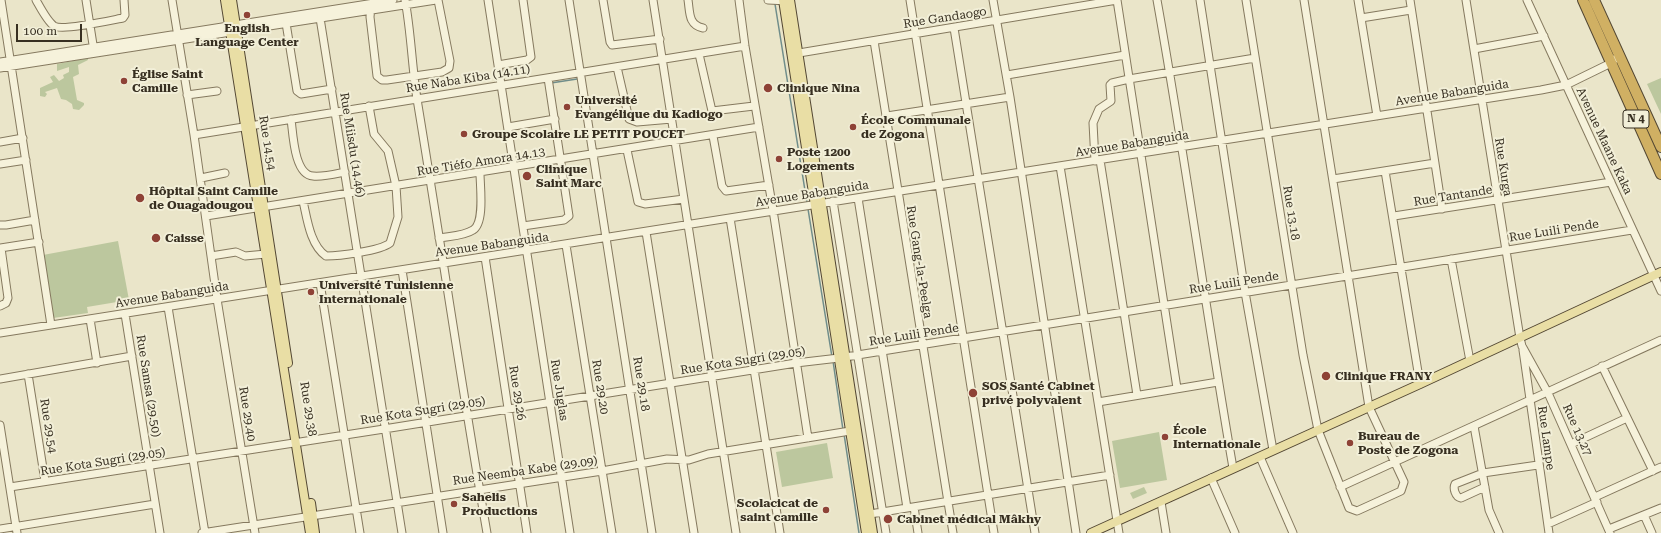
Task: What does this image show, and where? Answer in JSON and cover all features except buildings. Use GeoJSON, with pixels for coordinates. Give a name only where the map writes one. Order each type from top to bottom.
{"type":"FeatureCollection","features":[{"type":"Feature","properties":{"kind":"highway","name":"N 4"},"geometry":{"type":"LineString","coordinates":[[1583,0],[1661,174]]}},
{"type":"Feature","properties":{"kind":"highway","name":"N 4"},"geometry":{"type":"LineString","coordinates":[[1594,0],[1661,147]]}},
{"type":"Feature","properties":{"kind":"main road"},"geometry":{"type":"LineString","coordinates":[[225,0],[233,28]]}},
{"type":"Feature","properties":{"kind":"main road","name":"Rue 14.54"},"geometry":{"type":"LineString","coordinates":[[232,0],[233,28],[262,207]]}},
{"type":"Feature","properties":{"kind":"main road"},"geometry":{"type":"LineString","coordinates":[[788,0],[799,53],[818,204]]}},
{"type":"Feature","properties":{"kind":"main road"},"geometry":{"type":"LineString","coordinates":[[788,0],[818,204],[873,533]]}},
{"type":"Feature","properties":{"kind":"main road"},"geometry":{"type":"LineString","coordinates":[[262,207],[266,254],[274,290]]}},
{"type":"Feature","properties":{"kind":"main road"},"geometry":{"type":"LineString","coordinates":[[262,207],[274,290]]}},
{"type":"Feature","properties":{"kind":"main road"},"geometry":{"type":"LineString","coordinates":[[1091,533],[1470,361],[1521,342],[1661,272]]}},
{"type":"Feature","properties":{"kind":"main road","name":"Rue 29.38"},"geometry":{"type":"LineString","coordinates":[[274,290],[310,517],[315,533]]}},
{"type":"Feature","properties":{"kind":"main road"},"geometry":{"type":"LineString","coordinates":[[843,357],[850,431],[866,533]]}},
{"type":"Feature","properties":{"kind":"main road","name":"Rue 29.38"},"geometry":{"type":"LineString","coordinates":[[310,517],[310,533]]}},
{"type":"Feature","properties":{"kind":"street"},"geometry":{"type":"LineString","coordinates":[[1,0],[51,325]]}},
{"type":"Feature","properties":{"kind":"street"},"geometry":{"type":"LineString","coordinates":[[36,0],[56,26],[90,24],[124,17],[124,0]]}},
{"type":"Feature","properties":{"kind":"street"},"geometry":{"type":"LineString","coordinates":[[86,0],[94,50]]}},
{"type":"Feature","properties":{"kind":"street","name":"Rue 29.40"},"geometry":{"type":"LineString","coordinates":[[172,0],[201,178],[217,299],[255,533]]}},
{"type":"Feature","properties":{"kind":"street"},"geometry":{"type":"LineString","coordinates":[[233,28],[320,18],[393,0]]}},
{"type":"Feature","properties":{"kind":"street"},"geometry":{"type":"LineString","coordinates":[[0,62],[10,63],[372,5],[437,0],[450,65],[449,68],[442,72],[414,78],[385,80],[377,76],[372,5]]}},
{"type":"Feature","properties":{"kind":"street","name":"Rue Juglas"},"geometry":{"type":"LineString","coordinates":[[488,0],[500,86],[508,128],[570,533]]}},
{"type":"Feature","properties":{"kind":"street"},"geometry":{"type":"LineString","coordinates":[[498,65],[527,60],[531,57],[523,0]]}},
{"type":"Feature","properties":{"kind":"street","name":"Rue 29.18"},"geometry":{"type":"LineString","coordinates":[[569,0],[652,533]]}},
{"type":"Feature","properties":{"kind":"street"},"geometry":{"type":"LineString","coordinates":[[604,0],[610,42],[612,45],[660,38]]}},
{"type":"Feature","properties":{"kind":"street"},"geometry":{"type":"LineString","coordinates":[[653,0],[664,60],[736,533]]}},
{"type":"Feature","properties":{"kind":"street"},"geometry":{"type":"LineString","coordinates":[[688,0],[691,21],[694,25],[702,28]]}},
{"type":"Feature","properties":{"kind":"street"},"geometry":{"type":"LineString","coordinates":[[739,0],[754,106],[769,185],[808,438]]}},
{"type":"Feature","properties":{"kind":"street"},"geometry":{"type":"LineString","coordinates":[[768,0],[788,0]]}},
{"type":"Feature","properties":{"kind":"street"},"geometry":{"type":"LineString","coordinates":[[910,0],[965,338],[994,533]]}},
{"type":"Feature","properties":{"kind":"street"},"geometry":{"type":"LineString","coordinates":[[993,0],[1007,75],[1043,325],[1076,533]]}},
{"type":"Feature","properties":{"kind":"street"},"geometry":{"type":"LineString","coordinates":[[1117,0],[1124,55],[1141,153],[1177,388]]}},
{"type":"Feature","properties":{"kind":"street","name":"Rue Gandaogo"},"geometry":{"type":"LineString","coordinates":[[799,53],[1117,0]]}},
{"type":"Feature","properties":{"kind":"street"},"geometry":{"type":"LineString","coordinates":[[1157,0],[1183,147],[1205,299],[1233,468]]}},
{"type":"Feature","properties":{"kind":"street"},"geometry":{"type":"LineString","coordinates":[[1200,0],[1245,292],[1273,450]]}},
{"type":"Feature","properties":{"kind":"street","name":"Rue 13.18"},"geometry":{"type":"LineString","coordinates":[[1246,0],[1303,356],[1318,430],[1340,487],[1349,508],[1352,511],[1359,511],[1401,492],[1404,482],[1395,462]]}},
{"type":"Feature","properties":{"kind":"street"},"geometry":{"type":"LineString","coordinates":[[1304,0],[1369,407],[1395,462]]}},
{"type":"Feature","properties":{"kind":"street"},"geometry":{"type":"LineString","coordinates":[[1358,0],[1377,116]]}},
{"type":"Feature","properties":{"kind":"street"},"geometry":{"type":"LineString","coordinates":[[1410,0],[1442,209]]}},
{"type":"Feature","properties":{"kind":"street","name":"Rue Kurga"},"geometry":{"type":"LineString","coordinates":[[1466,0],[1521,342]]}},
{"type":"Feature","properties":{"kind":"street","name":"Avenue Maane Kaka"},"geometry":{"type":"LineString","coordinates":[[1527,0],[1661,292]]}},
{"type":"Feature","properties":{"kind":"street"},"geometry":{"type":"LineString","coordinates":[[405,2],[414,78],[432,181],[442,263],[487,533]]}},
{"type":"Feature","properties":{"kind":"street"},"geometry":{"type":"LineString","coordinates":[[1362,18],[1412,10]]}},
{"type":"Feature","properties":{"kind":"street","name":"Rue Miisdu (14.46)"},"geometry":{"type":"LineString","coordinates":[[320,18],[358,252],[384,429],[402,533]]}},
{"type":"Feature","properties":{"kind":"street"},"geometry":{"type":"LineString","coordinates":[[286,23],[297,91],[301,94],[332,89]]}},
{"type":"Feature","properties":{"kind":"street"},"geometry":{"type":"LineString","coordinates":[[954,28],[1035,533]]}},
{"type":"Feature","properties":{"kind":"street"},"geometry":{"type":"LineString","coordinates":[[1474,49],[1544,36]]}},
{"type":"Feature","properties":{"kind":"street","name":"Rue Gang-la-Peelga"},"geometry":{"type":"LineString","coordinates":[[874,41],[887,116],[897,192],[953,533]]}},
{"type":"Feature","properties":{"kind":"street","name":"Rue Naba Kiba (14.11)"},"geometry":{"type":"LineString","coordinates":[[194,135],[745,46]]}},
{"type":"Feature","properties":{"kind":"street"},"geometry":{"type":"LineString","coordinates":[[699,54],[712,111],[754,106]]}},
{"type":"Feature","properties":{"kind":"street"},"geometry":{"type":"LineString","coordinates":[[1007,75],[1124,55]]}},
{"type":"Feature","properties":{"kind":"street","name":"Avenue Babanguida"},"geometry":{"type":"LineString","coordinates":[[0,334],[442,263],[607,239],[773,210],[897,192],[1482,100],[1566,85],[1611,63],[1619,55]]}},
{"type":"Feature","properties":{"kind":"street"},"geometry":{"type":"LineString","coordinates":[[1137,395],[1097,160],[1093,123],[1099,109],[1111,102],[1110,85],[1129,79],[1255,58]]}},
{"type":"Feature","properties":{"kind":"street"},"geometry":{"type":"LineString","coordinates":[[0,68],[10,63]]}},
{"type":"Feature","properties":{"kind":"street"},"geometry":{"type":"LineString","coordinates":[[617,67],[626,115],[629,119],[637,122],[672,119]]}},
{"type":"Feature","properties":{"kind":"street"},"geometry":{"type":"LineString","coordinates":[[523,226],[568,218],[561,160],[548,78]]}},
{"type":"Feature","properties":{"kind":"street"},"geometry":{"type":"LineString","coordinates":[[188,95],[217,91]]}},
{"type":"Feature","properties":{"kind":"street"},"geometry":{"type":"LineString","coordinates":[[887,116],[928,111],[1010,97]]}},
{"type":"Feature","properties":{"kind":"street"},"geometry":{"type":"LineString","coordinates":[[303,201],[310,231],[323,254],[328,256],[358,252],[383,246],[392,240],[398,217],[396,186],[388,151],[374,134],[369,106]]}},
{"type":"Feature","properties":{"kind":"street"},"geometry":{"type":"LineString","coordinates":[[291,119],[298,164],[304,173],[313,176],[345,172]]}},
{"type":"Feature","properties":{"kind":"street"},"geometry":{"type":"LineString","coordinates":[[508,128],[555,119]]}},
{"type":"Feature","properties":{"kind":"street","name":"Rue Tiéfo Amora 14.13"},"geometry":{"type":"LineString","coordinates":[[206,216],[759,128]]}},
{"type":"Feature","properties":{"kind":"street"},"geometry":{"type":"LineString","coordinates":[[713,136],[723,189],[728,192],[769,185]]}},
{"type":"Feature","properties":{"kind":"street"},"geometry":{"type":"LineString","coordinates":[[0,142],[23,138]]}},
{"type":"Feature","properties":{"kind":"street"},"geometry":{"type":"LineString","coordinates":[[627,150],[636,199],[642,204],[684,199]]}},
{"type":"Feature","properties":{"kind":"street"},"geometry":{"type":"LineString","coordinates":[[0,164],[26,160]]}},
{"type":"Feature","properties":{"kind":"street"},"geometry":{"type":"LineString","coordinates":[[1333,179],[1435,163]]}},
{"type":"Feature","properties":{"kind":"street"},"geometry":{"type":"LineString","coordinates":[[1060,166],[1118,533]]}},
{"type":"Feature","properties":{"kind":"street"},"geometry":{"type":"LineString","coordinates":[[1385,170],[1394,216],[1400,267],[1420,384]]}},
{"type":"Feature","properties":{"kind":"street"},"geometry":{"type":"LineString","coordinates":[[439,238],[469,232],[477,227],[480,216],[480,173]]}},
{"type":"Feature","properties":{"kind":"street"},"geometry":{"type":"LineString","coordinates":[[201,178],[225,174]]}},
{"type":"Feature","properties":{"kind":"street","name":"Rue Tantande"},"geometry":{"type":"LineString","coordinates":[[1394,216],[1611,182]]}},
{"type":"Feature","properties":{"kind":"street"},"geometry":{"type":"LineString","coordinates":[[858,198],[881,351],[910,507],[918,533]]}},
{"type":"Feature","properties":{"kind":"street"},"geometry":{"type":"LineString","coordinates":[[833,201],[886,533]]}},
{"type":"Feature","properties":{"kind":"street"},"geometry":{"type":"LineString","coordinates":[[730,218],[780,533]]}},
{"type":"Feature","properties":{"kind":"street"},"geometry":{"type":"LineString","coordinates":[[0,225],[35,220]]}},
{"type":"Feature","properties":{"kind":"street","name":"Rue Luili Pende"},"geometry":{"type":"LineString","coordinates":[[843,357],[1632,230]]}},
{"type":"Feature","properties":{"kind":"street"},"geometry":{"type":"LineString","coordinates":[[646,232],[694,533]]}},
{"type":"Feature","properties":{"kind":"street"},"geometry":{"type":"LineString","coordinates":[[0,306],[6,303],[8,298],[1,248],[39,242]]}},
{"type":"Feature","properties":{"kind":"street","name":"Rue 29.20"},"geometry":{"type":"LineString","coordinates":[[566,245],[612,533]]}},
{"type":"Feature","properties":{"kind":"street"},"geometry":{"type":"LineString","coordinates":[[211,256],[236,252],[250,256],[266,254]]}},
{"type":"Feature","properties":{"kind":"street","name":"Rue 29.26"},"geometry":{"type":"LineString","coordinates":[[485,257],[527,533]]}},
{"type":"Feature","properties":{"kind":"street"},"geometry":{"type":"LineString","coordinates":[[1451,259],[1470,361]]}},
{"type":"Feature","properties":{"kind":"street"},"geometry":{"type":"LineString","coordinates":[[402,270],[443,533]]}},
{"type":"Feature","properties":{"kind":"street"},"geometry":{"type":"LineString","coordinates":[[320,283],[360,533]]}},
{"type":"Feature","properties":{"kind":"street"},"geometry":{"type":"LineString","coordinates":[[168,307],[204,533]]}},
{"type":"Feature","properties":{"kind":"street","name":"Rue Samsa (29.50)"},"geometry":{"type":"LineString","coordinates":[[125,314],[160,533]]}},
{"type":"Feature","properties":{"kind":"street"},"geometry":{"type":"LineString","coordinates":[[90,319],[97,363]]}},
{"type":"Feature","properties":{"kind":"street"},"geometry":{"type":"LineString","coordinates":[[1340,487],[1661,340]]}},
{"type":"Feature","properties":{"kind":"street","name":"Rue 13.27"},"geometry":{"type":"LineString","coordinates":[[1521,342],[1548,393],[1609,531]]}},
{"type":"Feature","properties":{"kind":"street","name":"Rue Lampe"},"geometry":{"type":"LineString","coordinates":[[1521,342],[1549,533]]}},
{"type":"Feature","properties":{"kind":"street"},"geometry":{"type":"LineString","coordinates":[[0,379],[132,356]]}},
{"type":"Feature","properties":{"kind":"street","name":"Rue Kota Sugri (29.05)"},"geometry":{"type":"LineString","coordinates":[[10,487],[796,363],[843,357]]}},
{"type":"Feature","properties":{"kind":"street"},"geometry":{"type":"LineString","coordinates":[[1602,366],[1652,471]]}},
{"type":"Feature","properties":{"kind":"street","name":"Rue 29.54"},"geometry":{"type":"LineString","coordinates":[[28,374],[45,481]]}},
{"type":"Feature","properties":{"kind":"street"},"geometry":{"type":"LineString","coordinates":[[1098,402],[1218,382]]}},
{"type":"Feature","properties":{"kind":"street"},"geometry":{"type":"LineString","coordinates":[[1571,444],[1627,418]]}},
{"type":"Feature","properties":{"kind":"street"},"geometry":{"type":"LineString","coordinates":[[0,424],[17,530]]}},
{"type":"Feature","properties":{"kind":"street"},"geometry":{"type":"LineString","coordinates":[[1474,426],[1489,510],[1499,533]]}},
{"type":"Feature","properties":{"kind":"street","name":"Rue Neemba Kabe (29.09)"},"geometry":{"type":"LineString","coordinates":[[204,533],[602,471],[673,458],[689,460],[701,455],[850,431]]}},
{"type":"Feature","properties":{"kind":"street"},"geometry":{"type":"LineString","coordinates":[[1260,457],[1293,533]]}},
{"type":"Feature","properties":{"kind":"street"},"geometry":{"type":"LineString","coordinates":[[1485,487],[1461,498],[1456,496],[1454,488],[1455,484],[1483,473],[1538,465]]}},
{"type":"Feature","properties":{"kind":"street"},"geometry":{"type":"LineString","coordinates":[[1548,524],[1661,467]]}},
{"type":"Feature","properties":{"kind":"street"},"geometry":{"type":"LineString","coordinates":[[870,514],[1110,475]]}},
{"type":"Feature","properties":{"kind":"street"},"geometry":{"type":"LineString","coordinates":[[1211,478],[1235,533]]}},
{"type":"Feature","properties":{"kind":"street"},"geometry":{"type":"LineString","coordinates":[[1161,502],[1166,533]]}},
{"type":"Feature","properties":{"kind":"street"},"geometry":{"type":"LineString","coordinates":[[0,529],[17,530],[155,504]]}},
{"type":"Feature","properties":{"kind":"street"},"geometry":{"type":"LineString","coordinates":[[1609,531],[1661,508]]}},
{"type":"Feature","properties":{"kind":"street"},"geometry":{"type":"LineString","coordinates":[[1644,515],[1652,533]]}},
{"type":"Feature","properties":{"kind":"green space"},"geometry":{"type":"Polygon","coordinates":[[[88,58],[88,60],[78,65],[79,74],[73,77],[77,100],[84,103],[79,110],[73,109],[72,104],[61,99],[57,88],[45,92],[47,94],[45,97],[40,96],[40,88],[53,82],[50,77],[54,75],[59,81],[64,78],[63,75],[69,72],[69,67],[57,71],[57,64],[88,58]]]}},
{"type":"Feature","properties":{"kind":"green space"},"geometry":{"type":"Polygon","coordinates":[[[1661,78],[1661,114],[1647,84],[1661,78]]]}},
{"type":"Feature","properties":{"kind":"green space"},"geometry":{"type":"Polygon","coordinates":[[[118,241],[129,300],[87,307],[88,313],[53,318],[43,255],[118,241]]]}},
{"type":"Feature","properties":{"kind":"green space"},"geometry":{"type":"Polygon","coordinates":[[[1159,432],[1167,480],[1120,488],[1112,441],[1159,432]]]}},
{"type":"Feature","properties":{"kind":"green space"},"geometry":{"type":"Polygon","coordinates":[[[827,443],[833,478],[782,487],[776,452],[827,443]]]}},
{"type":"Feature","properties":{"kind":"green space"},"geometry":{"type":"Polygon","coordinates":[[[1144,487],[1147,493],[1133,499],[1130,493],[1144,487]]]}},
{"type":"Feature","properties":{"kind":"waterway"},"geometry":{"type":"LineString","coordinates":[[775,4],[807,203]]}},
{"type":"Feature","properties":{"kind":"waterway"},"geometry":{"type":"LineString","coordinates":[[551,83],[577,79]]}},
{"type":"Feature","properties":{"kind":"waterway"},"geometry":{"type":"LineString","coordinates":[[558,166],[564,205]]}},
{"type":"Feature","properties":{"kind":"waterway"},"geometry":{"type":"LineString","coordinates":[[808,209],[832,357]]}},
{"type":"Feature","properties":{"kind":"waterway"},"geometry":{"type":"LineString","coordinates":[[833,361],[843,430]]}},
{"type":"Feature","properties":{"kind":"waterway"},"geometry":{"type":"LineString","coordinates":[[844,434],[859,533]]}},
{"type":"Feature","properties":{"kind":"place","name":"English Language Center"},"geometry":{"type":"Point","coordinates":[247,15]}},
{"type":"Feature","properties":{"kind":"place","name":"Église Saint Camille"},"geometry":{"type":"Point","coordinates":[124,81]}},
{"type":"Feature","properties":{"kind":"place","name":"Clinique Nina"},"geometry":{"type":"Point","coordinates":[768,88]}},
{"type":"Feature","properties":{"kind":"place","name":"Université Evangélique du Kadiogo"},"geometry":{"type":"Point","coordinates":[567,107]}},
{"type":"Feature","properties":{"kind":"place","name":"École Communale de Zogona"},"geometry":{"type":"Point","coordinates":[853,127]}},
{"type":"Feature","properties":{"kind":"place","name":"Groupe Scolaire LE PETIT POUCET"},"geometry":{"type":"Point","coordinates":[464,134]}},
{"type":"Feature","properties":{"kind":"place","name":"Poste 1200 Logements"},"geometry":{"type":"Point","coordinates":[779,159]}},
{"type":"Feature","properties":{"kind":"place","name":"Clinique Saint Marc"},"geometry":{"type":"Point","coordinates":[527,176]}},
{"type":"Feature","properties":{"kind":"place","name":"Hôpital Saint Camille de Ouagadougou"},"geometry":{"type":"Point","coordinates":[140,198]}},
{"type":"Feature","properties":{"kind":"place","name":"Caisse"},"geometry":{"type":"Point","coordinates":[156,238]}},
{"type":"Feature","properties":{"kind":"place","name":"Université Tunisienne Internationale"},"geometry":{"type":"Point","coordinates":[311,292]}},
{"type":"Feature","properties":{"kind":"place","name":"Clinique FRANY"},"geometry":{"type":"Point","coordinates":[1326,376]}},
{"type":"Feature","properties":{"kind":"place","name":"SOS Santé Cabinet privé polyvalent"},"geometry":{"type":"Point","coordinates":[973,393]}},
{"type":"Feature","properties":{"kind":"place","name":"École Internationale"},"geometry":{"type":"Point","coordinates":[1165,437]}},
{"type":"Feature","properties":{"kind":"place","name":"Bureau de Poste de Zogona"},"geometry":{"type":"Point","coordinates":[1350,443]}},
{"type":"Feature","properties":{"kind":"place","name":"Sahelis Productions"},"geometry":{"type":"Point","coordinates":[454,504]}},
{"type":"Feature","properties":{"kind":"place","name":"Scolacicat de saint camille"},"geometry":{"type":"Point","coordinates":[826,510]}},
{"type":"Feature","properties":{"kind":"place","name":"Cabinet médical Mâkhy"},"geometry":{"type":"Point","coordinates":[888,519]}}]}
